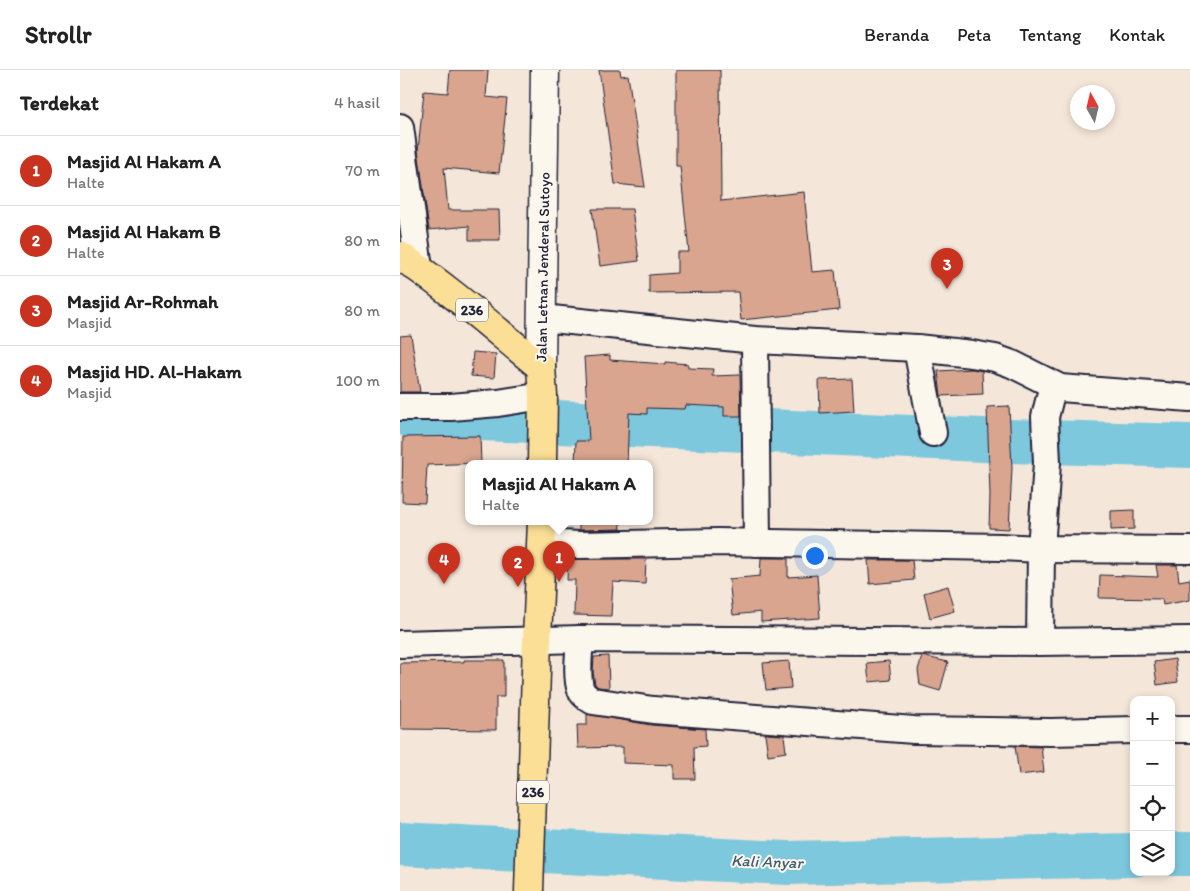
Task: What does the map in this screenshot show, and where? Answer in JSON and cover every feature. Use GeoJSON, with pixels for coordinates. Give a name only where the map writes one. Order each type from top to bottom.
{"type":"FeatureCollection","features":[{"type":"Feature","properties":{"kind":"main road","name":"Jalan Letnan Jenderal Sutoyo"},"geometry":{"type":"LineString","coordinates":[[542,450],[543,401],[541,367],[545,70]]}},
{"type":"Feature","properties":{"kind":"main road","name":"236"},"geometry":{"type":"LineString","coordinates":[[406,261],[541,367]]}},
{"type":"Feature","properties":{"kind":"main road","name":"236"},"geometry":{"type":"LineString","coordinates":[[529,891],[542,532]]}},
{"type":"Feature","properties":{"kind":"street"},"geometry":{"type":"LineString","coordinates":[[400,127],[406,261]]}},
{"type":"Feature","properties":{"kind":"street"},"geometry":{"type":"LineString","coordinates":[[542,318],[755,340],[917,348],[972,354],[995,358],[1012,364],[1060,388],[1190,398]]}},
{"type":"Feature","properties":{"kind":"street"},"geometry":{"type":"LineString","coordinates":[[755,340],[756,543]]}},
{"type":"Feature","properties":{"kind":"street"},"geometry":{"type":"LineString","coordinates":[[917,348],[933,432]]}},
{"type":"Feature","properties":{"kind":"street"},"geometry":{"type":"LineString","coordinates":[[1040,642],[1041,549],[1047,463],[1047,404],[1053,385]]}},
{"type":"Feature","properties":{"kind":"street"},"geometry":{"type":"LineString","coordinates":[[400,407],[450,407],[543,401]]}},
{"type":"Feature","properties":{"kind":"street"},"geometry":{"type":"LineString","coordinates":[[542,532],[579,545],[756,543],[1190,550]]}},
{"type":"Feature","properties":{"kind":"street"},"geometry":{"type":"LineString","coordinates":[[400,644],[537,640],[1040,642],[1190,640]]}},
{"type":"Feature","properties":{"kind":"street"},"geometry":{"type":"LineString","coordinates":[[580,640],[580,689],[592,701],[653,710],[914,730],[1051,732],[1130,730]]}},
{"type":"Feature","properties":{"kind":"street"},"geometry":{"type":"LineString","coordinates":[[1175,730],[1190,729]]}},
{"type":"Feature","properties":{"kind":"building"},"geometry":{"type":"Polygon","coordinates":[[[450,70],[488,70],[486,97],[507,99],[499,173],[444,168],[448,210],[499,210],[500,240],[469,240],[469,226],[429,230],[418,150],[424,91],[448,93],[450,70]]]}},
{"type":"Feature","properties":{"kind":"building"},"geometry":{"type":"Polygon","coordinates":[[[599,70],[620,70],[621,76],[628,75],[645,187],[615,184],[599,70]]]}},
{"type":"Feature","properties":{"kind":"building"},"geometry":{"type":"Polygon","coordinates":[[[676,70],[720,70],[721,201],[804,192],[812,272],[835,270],[839,310],[741,320],[738,292],[649,293],[649,275],[677,273],[677,252],[689,252],[680,166],[676,166],[676,70]]]}},
{"type":"Feature","properties":{"kind":"building"},"geometry":{"type":"Polygon","coordinates":[[[592,209],[632,209],[639,261],[600,266],[592,209]]]}},
{"type":"Feature","properties":{"kind":"building"},"geometry":{"type":"Polygon","coordinates":[[[411,335],[420,392],[400,392],[400,336],[411,335]]]}},
{"type":"Feature","properties":{"kind":"building"},"geometry":{"type":"Polygon","coordinates":[[[473,352],[496,354],[494,378],[471,376],[473,352]]]}},
{"type":"Feature","properties":{"kind":"building"},"geometry":{"type":"Polygon","coordinates":[[[610,355],[610,360],[688,364],[688,368],[713,369],[712,376],[740,375],[741,416],[724,416],[724,407],[686,405],[685,409],[647,408],[647,414],[629,413],[627,460],[575,460],[576,441],[589,441],[584,357],[610,355]]]}},
{"type":"Feature","properties":{"kind":"building"},"geometry":{"type":"Polygon","coordinates":[[[973,369],[982,371],[983,394],[941,396],[938,371],[973,369]]]}},
{"type":"Feature","properties":{"kind":"building"},"geometry":{"type":"Polygon","coordinates":[[[852,379],[854,411],[820,413],[819,380],[852,379]]]}},
{"type":"Feature","properties":{"kind":"building"},"geometry":{"type":"Polygon","coordinates":[[[1009,406],[1012,468],[1009,529],[989,528],[990,495],[987,407],[1009,406]]]}},
{"type":"Feature","properties":{"kind":"building"},"geometry":{"type":"Polygon","coordinates":[[[480,436],[481,460],[465,460],[465,464],[427,465],[425,503],[402,502],[403,437],[480,436]]]}},
{"type":"Feature","properties":{"kind":"building"},"geometry":{"type":"Polygon","coordinates":[[[1134,510],[1134,529],[1111,530],[1111,511],[1134,510]]]}},
{"type":"Feature","properties":{"kind":"building"},"geometry":{"type":"Polygon","coordinates":[[[579,525],[620,525],[621,529],[579,530],[579,525]]]}},
{"type":"Feature","properties":{"kind":"building"},"geometry":{"type":"Polygon","coordinates":[[[761,558],[788,558],[788,577],[817,575],[820,618],[761,622],[761,612],[733,615],[729,579],[760,576],[761,558]]]}},
{"type":"Feature","properties":{"kind":"building"},"geometry":{"type":"Polygon","coordinates":[[[568,559],[646,559],[645,584],[613,582],[611,616],[574,615],[575,580],[567,580],[568,559]]]}},
{"type":"Feature","properties":{"kind":"building"},"geometry":{"type":"Polygon","coordinates":[[[868,560],[912,560],[914,580],[870,584],[868,560]]]}},
{"type":"Feature","properties":{"kind":"building"},"geometry":{"type":"Polygon","coordinates":[[[1156,565],[1177,565],[1179,581],[1190,579],[1190,600],[1163,605],[1162,599],[1099,598],[1100,575],[1158,577],[1156,565]]]}},
{"type":"Feature","properties":{"kind":"building"},"geometry":{"type":"Polygon","coordinates":[[[948,586],[955,611],[930,618],[924,593],[948,586]]]}},
{"type":"Feature","properties":{"kind":"building"},"geometry":{"type":"Polygon","coordinates":[[[608,656],[609,688],[598,687],[595,684],[593,672],[594,657],[608,656]]]}},
{"type":"Feature","properties":{"kind":"building"},"geometry":{"type":"Polygon","coordinates":[[[922,656],[948,662],[940,691],[920,685],[918,670],[922,656]]]}},
{"type":"Feature","properties":{"kind":"building"},"geometry":{"type":"Polygon","coordinates":[[[1175,659],[1178,682],[1157,685],[1154,662],[1175,659]]]}},
{"type":"Feature","properties":{"kind":"building"},"geometry":{"type":"Polygon","coordinates":[[[464,660],[504,660],[504,697],[496,697],[496,730],[400,729],[400,663],[464,662],[464,660]]]}},
{"type":"Feature","properties":{"kind":"building"},"geometry":{"type":"Polygon","coordinates":[[[789,661],[791,688],[766,690],[763,663],[789,661]]]}},
{"type":"Feature","properties":{"kind":"building"},"geometry":{"type":"Polygon","coordinates":[[[889,661],[891,680],[869,682],[867,663],[889,661]]]}},
{"type":"Feature","properties":{"kind":"building"},"geometry":{"type":"Polygon","coordinates":[[[587,714],[651,725],[705,729],[706,746],[694,747],[695,779],[674,779],[674,765],[623,763],[623,747],[578,748],[577,725],[587,725],[587,714]]]}},
{"type":"Feature","properties":{"kind":"building"},"geometry":{"type":"Polygon","coordinates":[[[765,734],[784,735],[786,752],[768,755],[765,734]]]}},
{"type":"Feature","properties":{"kind":"building"},"geometry":{"type":"Polygon","coordinates":[[[1015,746],[1041,747],[1044,772],[1019,775],[1015,746]]]}},
{"type":"Feature","properties":{"kind":"waterway"},"geometry":{"type":"LineString","coordinates":[[411,416],[1007,441],[1190,446]]}},
{"type":"Feature","properties":{"kind":"waterway","name":"Kali Anyar"},"geometry":{"type":"LineString","coordinates":[[400,844],[787,863],[1130,855]]}},
{"type":"Feature","properties":{"kind":"waterway","name":"Kali Anyar"},"geometry":{"type":"LineString","coordinates":[[1175,854],[1190,854]]}},
{"type":"Feature","properties":{"kind":"place","name":"Masjid Ar-Rohmah"},"geometry":{"type":"Point","coordinates":[947,289]}},
{"type":"Feature","properties":{"kind":"place","name":"Masjid Al Hakam A"},"geometry":{"type":"Point","coordinates":[559,582]}},
{"type":"Feature","properties":{"kind":"place","name":"Masjid HD. Al-Hakam"},"geometry":{"type":"Point","coordinates":[444,584]}},
{"type":"Feature","properties":{"kind":"place","name":"Masjid Al Hakam B"},"geometry":{"type":"Point","coordinates":[518,587]}}]}
